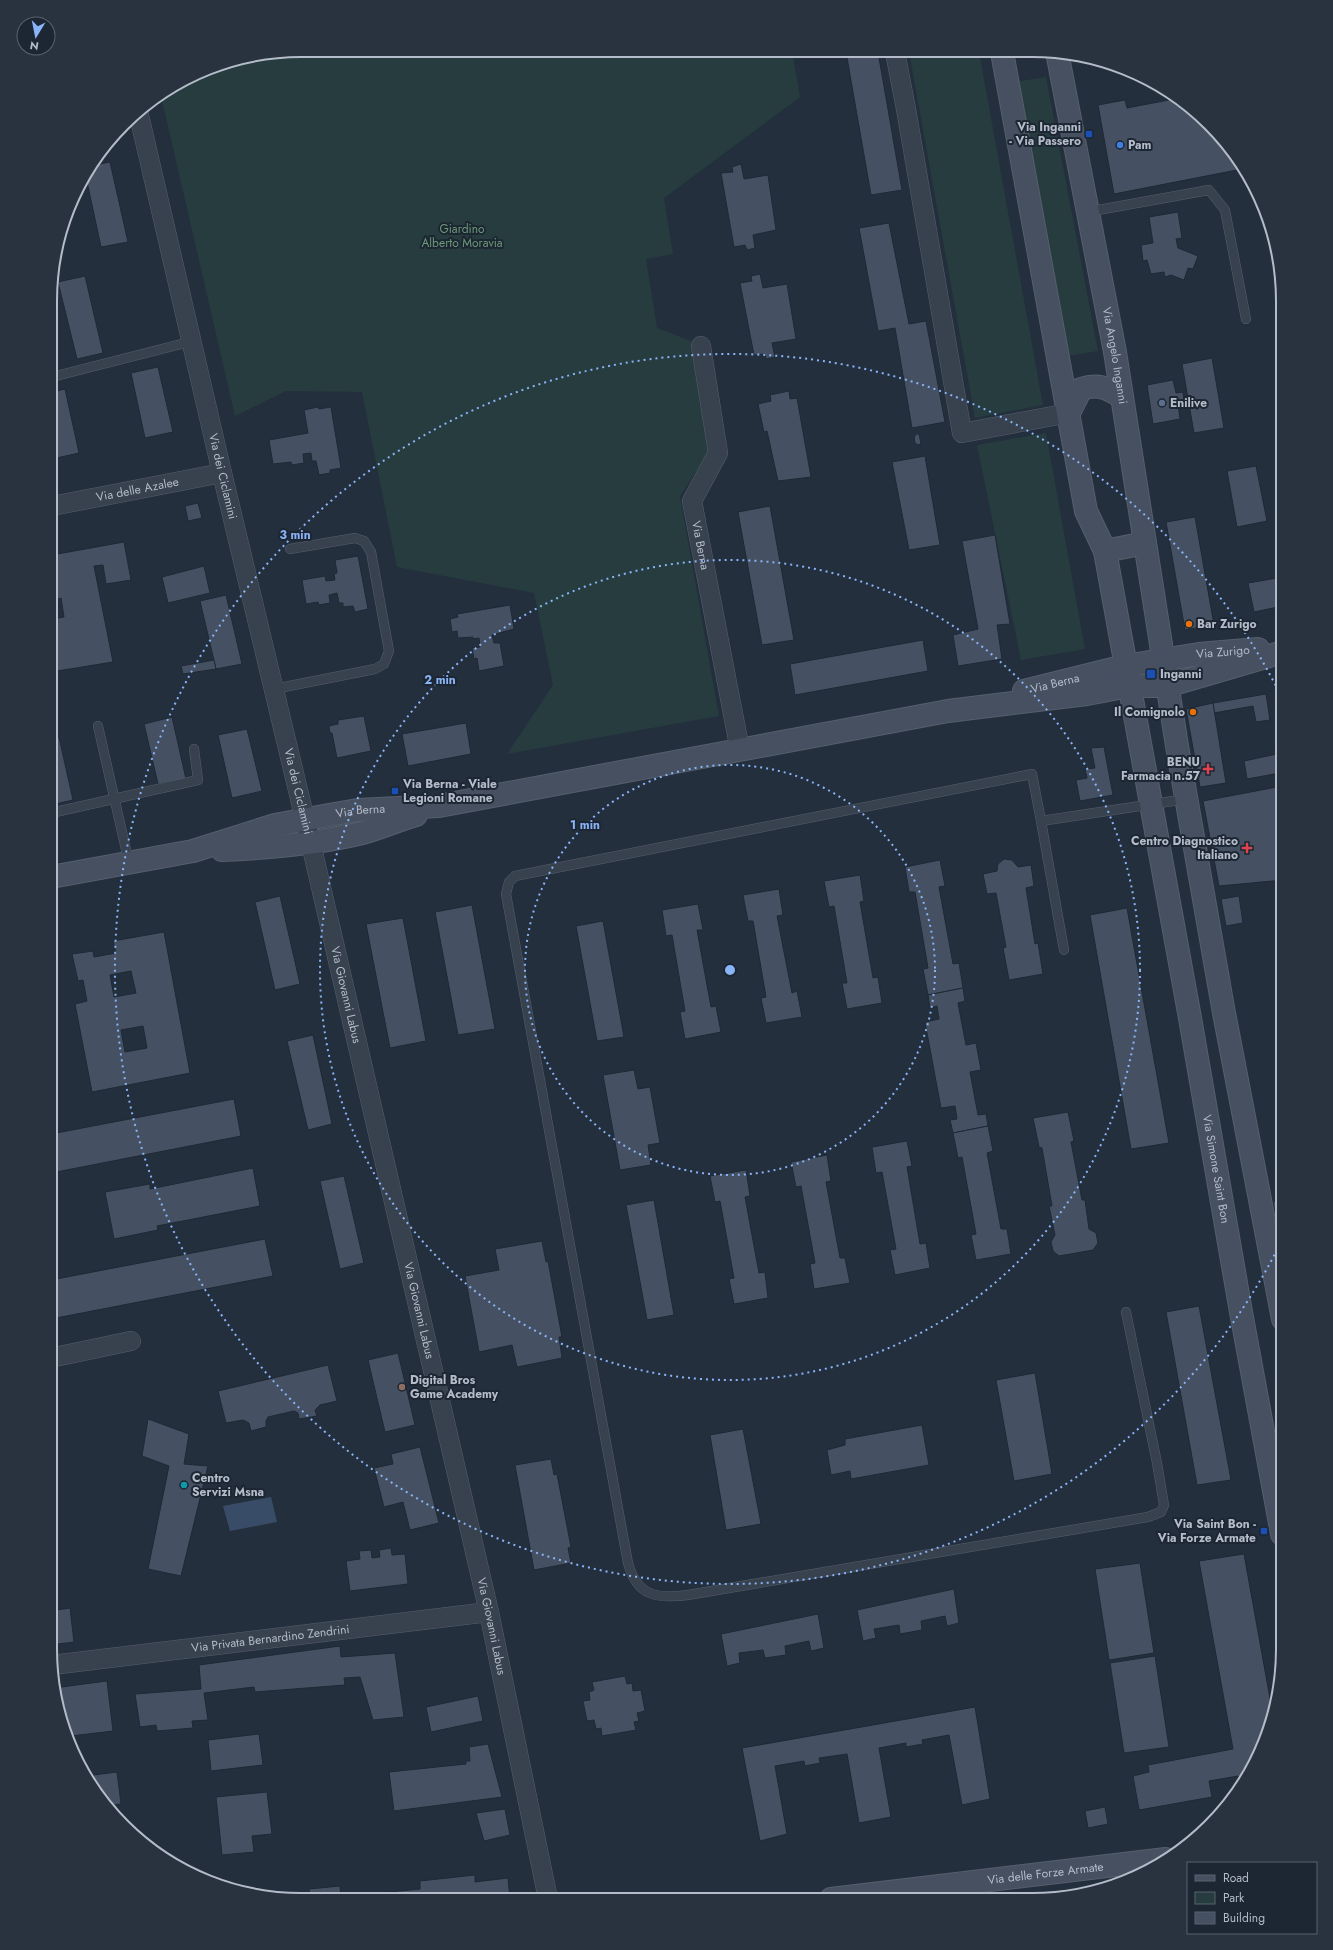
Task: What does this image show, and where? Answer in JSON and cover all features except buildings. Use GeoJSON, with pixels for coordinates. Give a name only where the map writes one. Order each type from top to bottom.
{"type":"FeatureCollection","features":[{"type":"Feature","properties":{"kind":"street"},"geometry":{"type":"LineString","coordinates":[[896,57],[962,433],[1069,413]]}},
{"type":"Feature","properties":{"kind":"street"},"geometry":{"type":"LineString","coordinates":[[1003,57],[1060,359],[1086,511],[1105,551],[1127,676]]}},
{"type":"Feature","properties":{"kind":"street","name":"Via Angelo Inganni"},"geometry":{"type":"LineString","coordinates":[[1058,59],[1115,352],[1164,661]]}},
{"type":"Feature","properties":{"kind":"street","name":"Via dei Ciclamini"},"geometry":{"type":"LineString","coordinates":[[140,118],[193,341],[222,473],[311,842]]}},
{"type":"Feature","properties":{"kind":"street","name":"Via Berna"},"geometry":{"type":"LineString","coordinates":[[701,346],[718,453],[692,501],[740,750]]}},
{"type":"Feature","properties":{"kind":"street"},"geometry":{"type":"LineString","coordinates":[[1060,359],[1076,373],[1090,376],[1105,368],[1115,352]]}},
{"type":"Feature","properties":{"kind":"street"},"geometry":{"type":"LineString","coordinates":[[1069,413],[1081,389],[1092,385],[1106,387],[1122,397]]}},
{"type":"Feature","properties":{"kind":"street","name":"Via delle Azalee"},"geometry":{"type":"LineString","coordinates":[[57,505],[222,473]]}},
{"type":"Feature","properties":{"kind":"street"},"geometry":{"type":"LineString","coordinates":[[1105,551],[1145,544]]}},
{"type":"Feature","properties":{"kind":"street","name":"Via Zurigo"},"geometry":{"type":"LineString","coordinates":[[1164,661],[1199,654],[1276,648]]}},
{"type":"Feature","properties":{"kind":"street","name":"Via Zurigo"},"geometry":{"type":"LineString","coordinates":[[1167,686],[1276,654]]}},
{"type":"Feature","properties":{"kind":"street"},"geometry":{"type":"LineString","coordinates":[[1164,661],[1186,799],[1224,1013],[1276,1283]]}},
{"type":"Feature","properties":{"kind":"street","name":"Via Berna"},"geometry":{"type":"LineString","coordinates":[[1127,676],[1164,661]]}},
{"type":"Feature","properties":{"kind":"street","name":"Via Berna"},"geometry":{"type":"LineString","coordinates":[[193,851],[275,825],[358,810],[439,806],[948,711],[1066,680],[1127,676],[1167,686]]}},
{"type":"Feature","properties":{"kind":"street","name":"Via Simone Saint Bon"},"geometry":{"type":"LineString","coordinates":[[1127,676],[1190,1018],[1240,1312],[1276,1502]]}},
{"type":"Feature","properties":{"kind":"street","name":"Via Berna"},"geometry":{"type":"LineString","coordinates":[[193,851],[270,848],[366,832],[439,806]]}},
{"type":"Feature","properties":{"kind":"street","name":"Via Giovanni Labus"},"geometry":{"type":"LineString","coordinates":[[311,842],[489,1612],[547,1893]]}},
{"type":"Feature","properties":{"kind":"street"},"geometry":{"type":"LineString","coordinates":[[57,876],[193,851]]}},
{"type":"Feature","properties":{"kind":"street"},"geometry":{"type":"LineString","coordinates":[[1190,1018],[1224,1013]]}},
{"type":"Feature","properties":{"kind":"street"},"geometry":{"type":"LineString","coordinates":[[57,1357],[131,1341]]}},
{"type":"Feature","properties":{"kind":"street","name":"Via Privata Bernardino Zendrini"},"geometry":{"type":"LineString","coordinates":[[58,1664],[489,1612]]}},
{"type":"Feature","properties":{"kind":"street","name":"Via delle Forze Armate"},"geometry":{"type":"LineString","coordinates":[[881,1893],[1153,1861]]}},
{"type":"Feature","properties":{"kind":"lane"},"geometry":{"type":"LineString","coordinates":[[1087,212],[1209,190],[1224,210],[1246,319]]}},
{"type":"Feature","properties":{"kind":"lane"},"geometry":{"type":"LineString","coordinates":[[57,376],[193,341]]}},
{"type":"Feature","properties":{"kind":"lane"},"geometry":{"type":"LineString","coordinates":[[274,689],[375,669],[384,664],[389,651],[371,552],[364,541],[355,538],[290,550]]}},
{"type":"Feature","properties":{"kind":"lane"},"geometry":{"type":"LineString","coordinates":[[98,726],[129,863]]}},
{"type":"Feature","properties":{"kind":"lane"},"geometry":{"type":"LineString","coordinates":[[57,812],[198,780],[194,749]]}},
{"type":"Feature","properties":{"kind":"lane"},"geometry":{"type":"LineString","coordinates":[[1064,950],[1032,774],[515,876],[509,882],[506,894],[625,1548],[632,1577],[639,1586],[657,1597],[670,1597],[1148,1517],[1161,1512],[1164,1505],[1158,1463],[1126,1312]]}},
{"type":"Feature","properties":{"kind":"lane"},"geometry":{"type":"LineString","coordinates":[[1041,821],[1186,799]]}},
{"type":"Feature","properties":{"kind":"green space","name":"Giardino Alberto Moravia"},"geometry":{"type":"Polygon","coordinates":[[[301,57],[793,57],[800,97],[664,198],[673,254],[646,259],[657,328],[691,341],[711,450],[680,496],[719,716],[507,754],[553,685],[534,593],[397,567],[362,392],[286,391],[235,416],[162,100],[165,98],[193,82],[222,70],[238,65],[269,59],[301,57]]]}},
{"type":"Feature","properties":{"kind":"green space"},"geometry":{"type":"Polygon","coordinates":[[[910,57],[980,57],[1043,405],[975,418],[910,57]]]}},
{"type":"Feature","properties":{"kind":"green space"},"geometry":{"type":"Polygon","coordinates":[[[1046,77],[1098,351],[1067,356],[1015,82],[1046,77]]]}},
{"type":"Feature","properties":{"kind":"green space"},"geometry":{"type":"Polygon","coordinates":[[[1046,433],[1085,649],[1021,660],[977,445],[1046,433]]]}},
{"type":"Feature","properties":{"kind":"water"},"geometry":{"type":"Polygon","coordinates":[[[271,1497],[277,1522],[230,1531],[223,1506],[271,1497]]]}},
{"type":"Feature","properties":{"kind":"place","name":"Via Inganni - Via Passero"},"geometry":{"type":"Point","coordinates":[1089,134]}},
{"type":"Feature","properties":{"kind":"place","name":"Pam"},"geometry":{"type":"Point","coordinates":[1120,145]}},
{"type":"Feature","properties":{"kind":"place","name":"Enilive"},"geometry":{"type":"Point","coordinates":[1162,403]}},
{"type":"Feature","properties":{"kind":"place","name":"Bar Zurigo"},"geometry":{"type":"Point","coordinates":[1189,624]}},
{"type":"Feature","properties":{"kind":"place","name":"Inganni"},"geometry":{"type":"Point","coordinates":[1151,674]}},
{"type":"Feature","properties":{"kind":"place","name":"Il Comignolo"},"geometry":{"type":"Point","coordinates":[1193,712]}},
{"type":"Feature","properties":{"kind":"place","name":"BENU Farmacia n.57"},"geometry":{"type":"Point","coordinates":[1208,769]}},
{"type":"Feature","properties":{"kind":"place","name":"Via Berna - Viale Legioni Romane"},"geometry":{"type":"Point","coordinates":[395,791]}},
{"type":"Feature","properties":{"kind":"place","name":"Centro Diagnostico Italiano"},"geometry":{"type":"Point","coordinates":[1247,848]}},
{"type":"Feature","properties":{"kind":"place","name":"Digital Bros Game Academy"},"geometry":{"type":"Point","coordinates":[402,1387]}},
{"type":"Feature","properties":{"kind":"place","name":"Centro Servizi Msna"},"geometry":{"type":"Point","coordinates":[184,1485]}},
{"type":"Feature","properties":{"kind":"place","name":"Via Saint Bon - Via Forze Armate"},"geometry":{"type":"Point","coordinates":[1264,1531]}}]}
